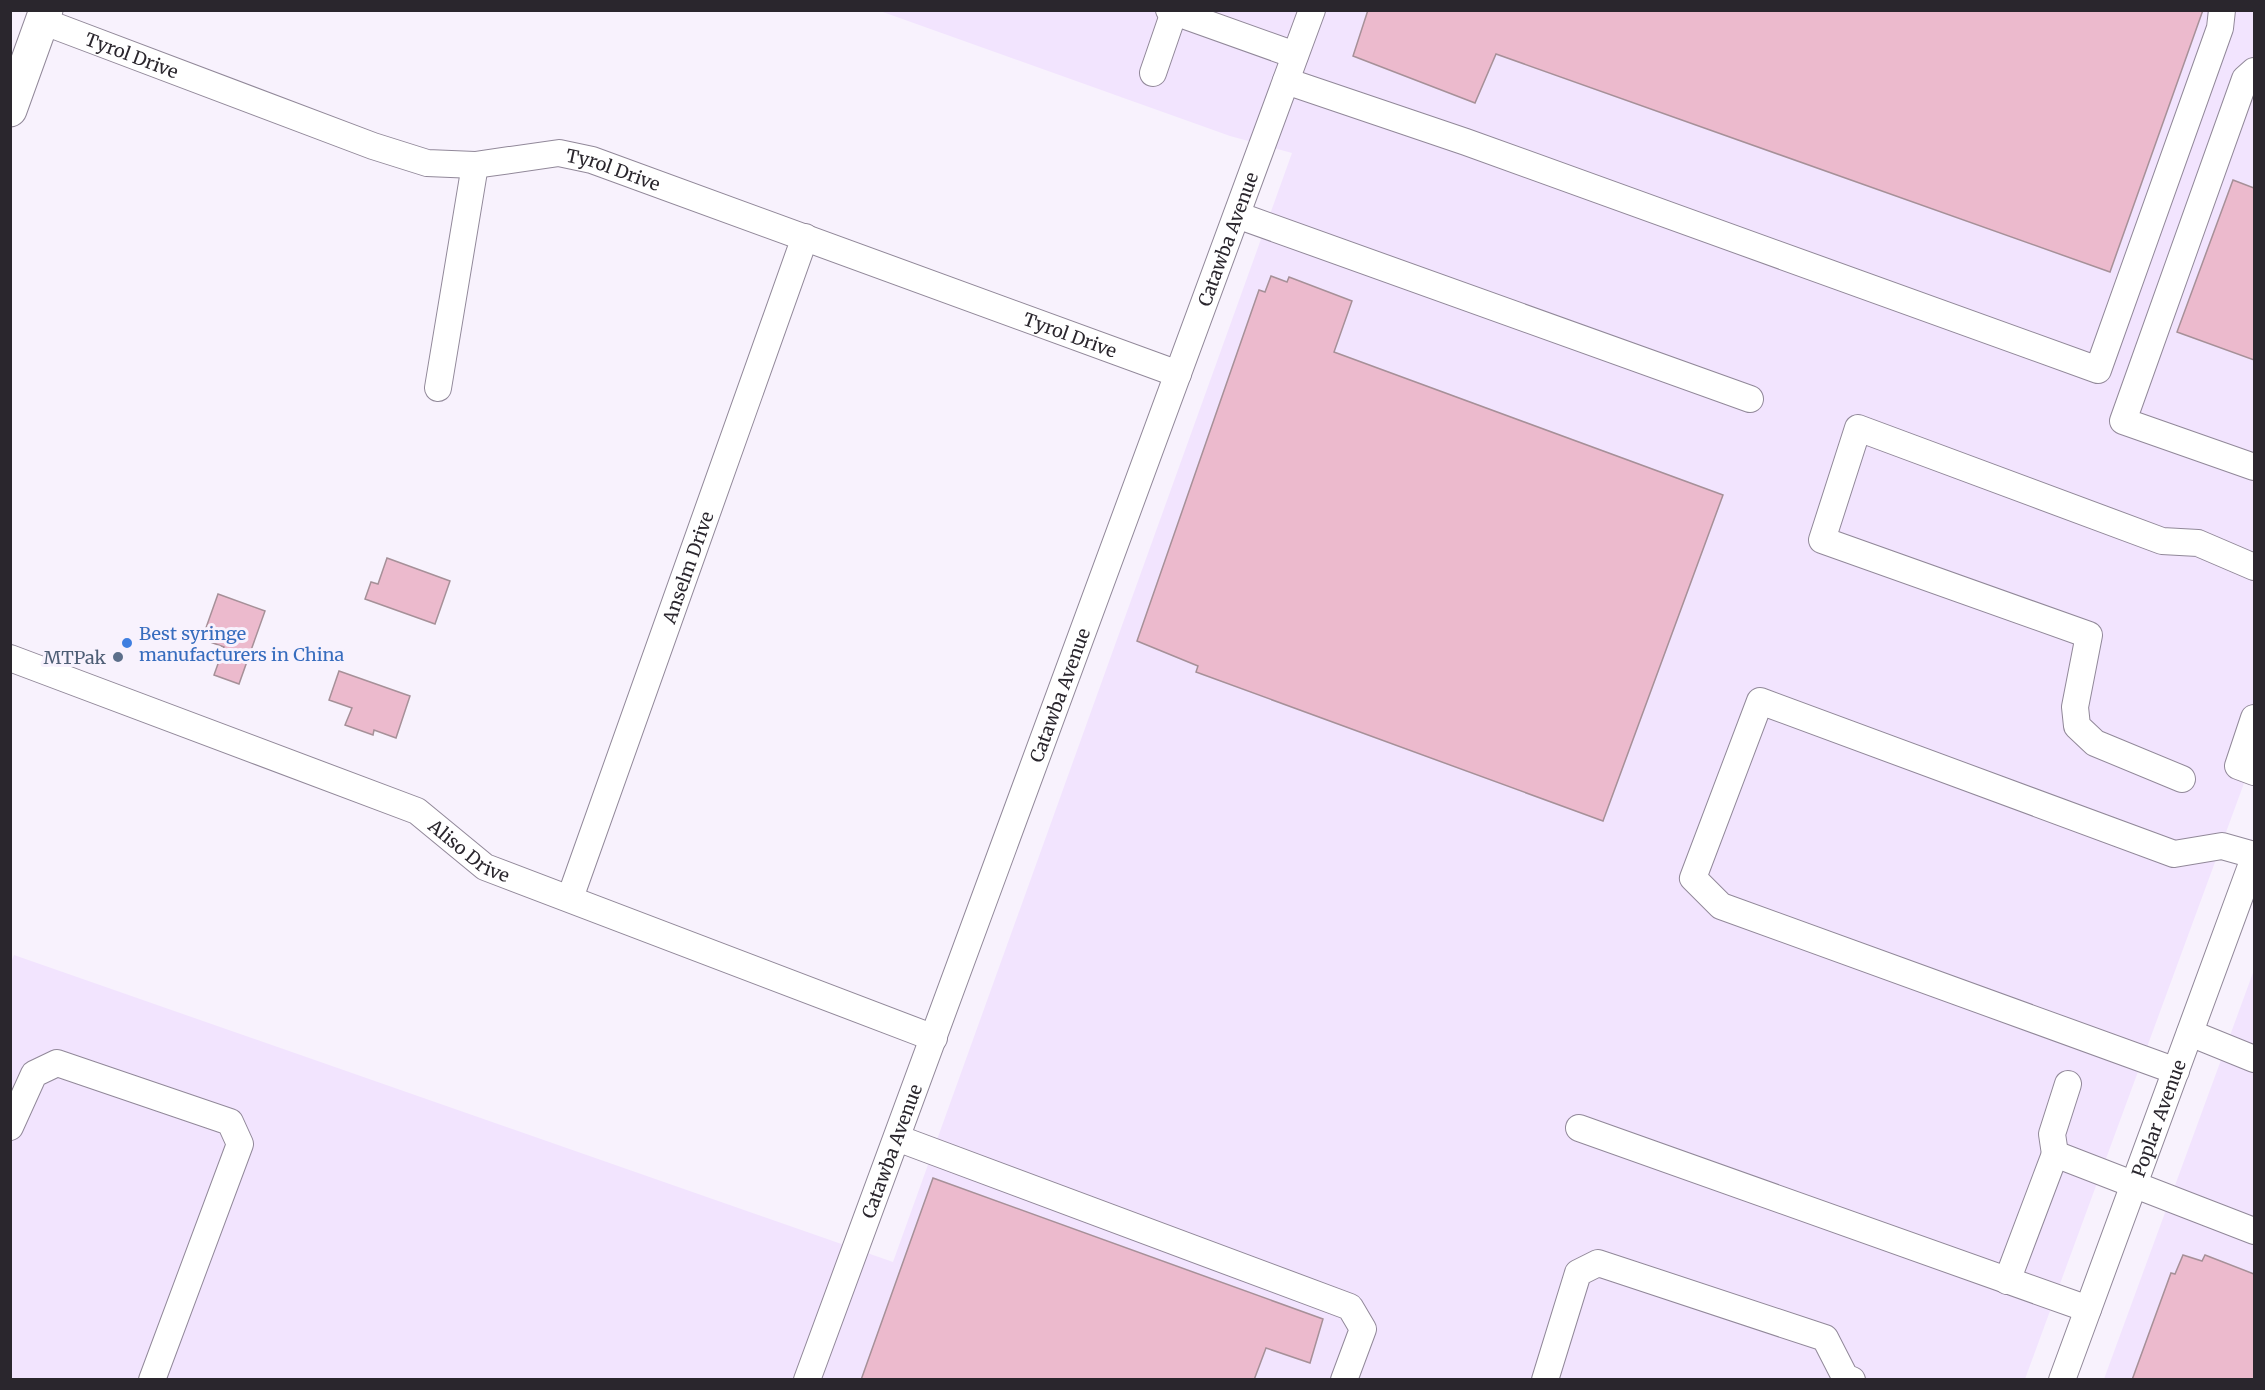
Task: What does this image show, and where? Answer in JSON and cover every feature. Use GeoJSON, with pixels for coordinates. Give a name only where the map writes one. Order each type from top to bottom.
{"type":"FeatureCollection","features":[{"type":"Feature","properties":{"kind":"main road"},"geometry":{"type":"LineString","coordinates":[[10,110],[44,16]]}},
{"type":"Feature","properties":{"kind":"street","name":"Catawba Avenue"},"geometry":{"type":"LineString","coordinates":[[807,1380],[1312,10]]}},
{"type":"Feature","properties":{"kind":"street"},"geometry":{"type":"LineString","coordinates":[[1286,81],[1466,142],[2098,370],[2220,28],[2222,10]]}},
{"type":"Feature","properties":{"kind":"street"},"geometry":{"type":"LineString","coordinates":[[1153,73],[1172,11],[1295,55]]}},
{"type":"Feature","properties":{"kind":"street","name":"Tyrol Drive"},"geometry":{"type":"LineString","coordinates":[[44,16],[373,146],[428,163],[475,165],[559,153],[592,160],[1178,374]]}},
{"type":"Feature","properties":{"kind":"street"},"geometry":{"type":"LineString","coordinates":[[2254,71],[2245,79],[2123,421],[2254,467]]}},
{"type":"Feature","properties":{"kind":"street"},"geometry":{"type":"LineString","coordinates":[[438,388],[475,165]]}},
{"type":"Feature","properties":{"kind":"street"},"geometry":{"type":"LineString","coordinates":[[1237,215],[1750,399]]}},
{"type":"Feature","properties":{"kind":"street","name":"Anselm Drive"},"geometry":{"type":"LineString","coordinates":[[570,898],[805,237]]}},
{"type":"Feature","properties":{"kind":"street"},"geometry":{"type":"LineString","coordinates":[[2182,779],[2095,743],[2077,726],[2075,707],[2089,635],[1822,540],[1857,428],[2162,541],[2198,543],[2254,567]]}},
{"type":"Feature","properties":{"kind":"street","name":"Aliso Drive"},"geometry":{"type":"LineString","coordinates":[[10,658],[417,811],[486,867],[934,1038]]}},
{"type":"Feature","properties":{"kind":"street"},"geometry":{"type":"LineString","coordinates":[[2176,1071],[1721,906],[1693,878],[1760,701],[2174,854],[2222,846],[2254,857]]}},
{"type":"Feature","properties":{"kind":"street"},"geometry":{"type":"LineString","coordinates":[[2254,718],[2238,766],[2254,772]]}},
{"type":"Feature","properties":{"kind":"street","name":"Poplar Avenue"},"geometry":{"type":"LineString","coordinates":[[2062,1380],[2254,857]]}},
{"type":"Feature","properties":{"kind":"street"},"geometry":{"type":"LineString","coordinates":[[2190,1033],[2254,1059]]}},
{"type":"Feature","properties":{"kind":"street"},"geometry":{"type":"LineString","coordinates":[[10,1127],[34,1074],[57,1064],[230,1122],[240,1144],[152,1380]]}},
{"type":"Feature","properties":{"kind":"street"},"geometry":{"type":"LineString","coordinates":[[2007,1281],[2055,1154],[2052,1134],[2068,1084]]}},
{"type":"Feature","properties":{"kind":"street"},"geometry":{"type":"LineString","coordinates":[[1579,1128],[2088,1309]]}},
{"type":"Feature","properties":{"kind":"street"},"geometry":{"type":"LineString","coordinates":[[897,1138],[1350,1307],[1363,1329],[1344,1380]]}},
{"type":"Feature","properties":{"kind":"street"},"geometry":{"type":"LineString","coordinates":[[2055,1154],[2254,1231]]}},
{"type":"Feature","properties":{"kind":"street"},"geometry":{"type":"LineString","coordinates":[[1545,1380],[1578,1273],[1598,1263],[1824,1338],[1845,1377],[1852,1380]]}},
{"type":"Feature","properties":{"kind":"shaded area"},"geometry":{"type":"Polygon","coordinates":[[[880,11],[2254,11],[2254,756],[2025,1379],[11,1380],[10,965],[14,955],[893,1262],[1292,153],[1230,136],[880,11]]]}},
{"type":"Feature","properties":{"kind":"shaded area"},"geometry":{"type":"Polygon","coordinates":[[[2254,970],[2254,1379],[2104,1379],[2254,970]]]}},
{"type":"Feature","properties":{"kind":"building"},"geometry":{"type":"Polygon","coordinates":[[[1368,10],[2203,10],[2110,272],[1496,54],[1475,103],[1353,56],[1368,10]]]}},
{"type":"Feature","properties":{"kind":"building"},"geometry":{"type":"Polygon","coordinates":[[[2233,180],[2254,188],[2254,360],[2177,332],[2233,180]]]}},
{"type":"Feature","properties":{"kind":"building"},"geometry":{"type":"Polygon","coordinates":[[[1271,276],[1287,282],[1289,277],[1352,301],[1334,352],[1723,495],[1603,821],[1196,672],[1198,666],[1137,641],[1259,290],[1265,292],[1271,276]]]}},
{"type":"Feature","properties":{"kind":"building"},"geometry":{"type":"Polygon","coordinates":[[[387,558],[450,581],[435,624],[365,599],[371,582],[378,584],[387,558]]]}},
{"type":"Feature","properties":{"kind":"building"},"geometry":{"type":"Polygon","coordinates":[[[218,594],[265,611],[239,684],[214,675],[224,647],[202,639],[218,594]]]}},
{"type":"Feature","properties":{"kind":"building"},"geometry":{"type":"Polygon","coordinates":[[[339,671],[410,696],[396,738],[374,730],[373,735],[345,725],[352,708],[329,700],[339,671]]]}},
{"type":"Feature","properties":{"kind":"building"},"geometry":{"type":"Polygon","coordinates":[[[933,1178],[1323,1319],[1310,1363],[1266,1348],[1254,1380],[861,1380],[933,1178]]]}},
{"type":"Feature","properties":{"kind":"building"},"geometry":{"type":"Polygon","coordinates":[[[2183,1255],[2202,1261],[2205,1255],[2254,1274],[2254,1380],[2132,1380],[2171,1273],[2175,1274],[2183,1255]]]}},
{"type":"Feature","properties":{"kind":"place","name":"Best syringe manufacturers in China"},"geometry":{"type":"Point","coordinates":[127,643]}},
{"type":"Feature","properties":{"kind":"place","name":"MTPak"},"geometry":{"type":"Point","coordinates":[118,657]}}]}
